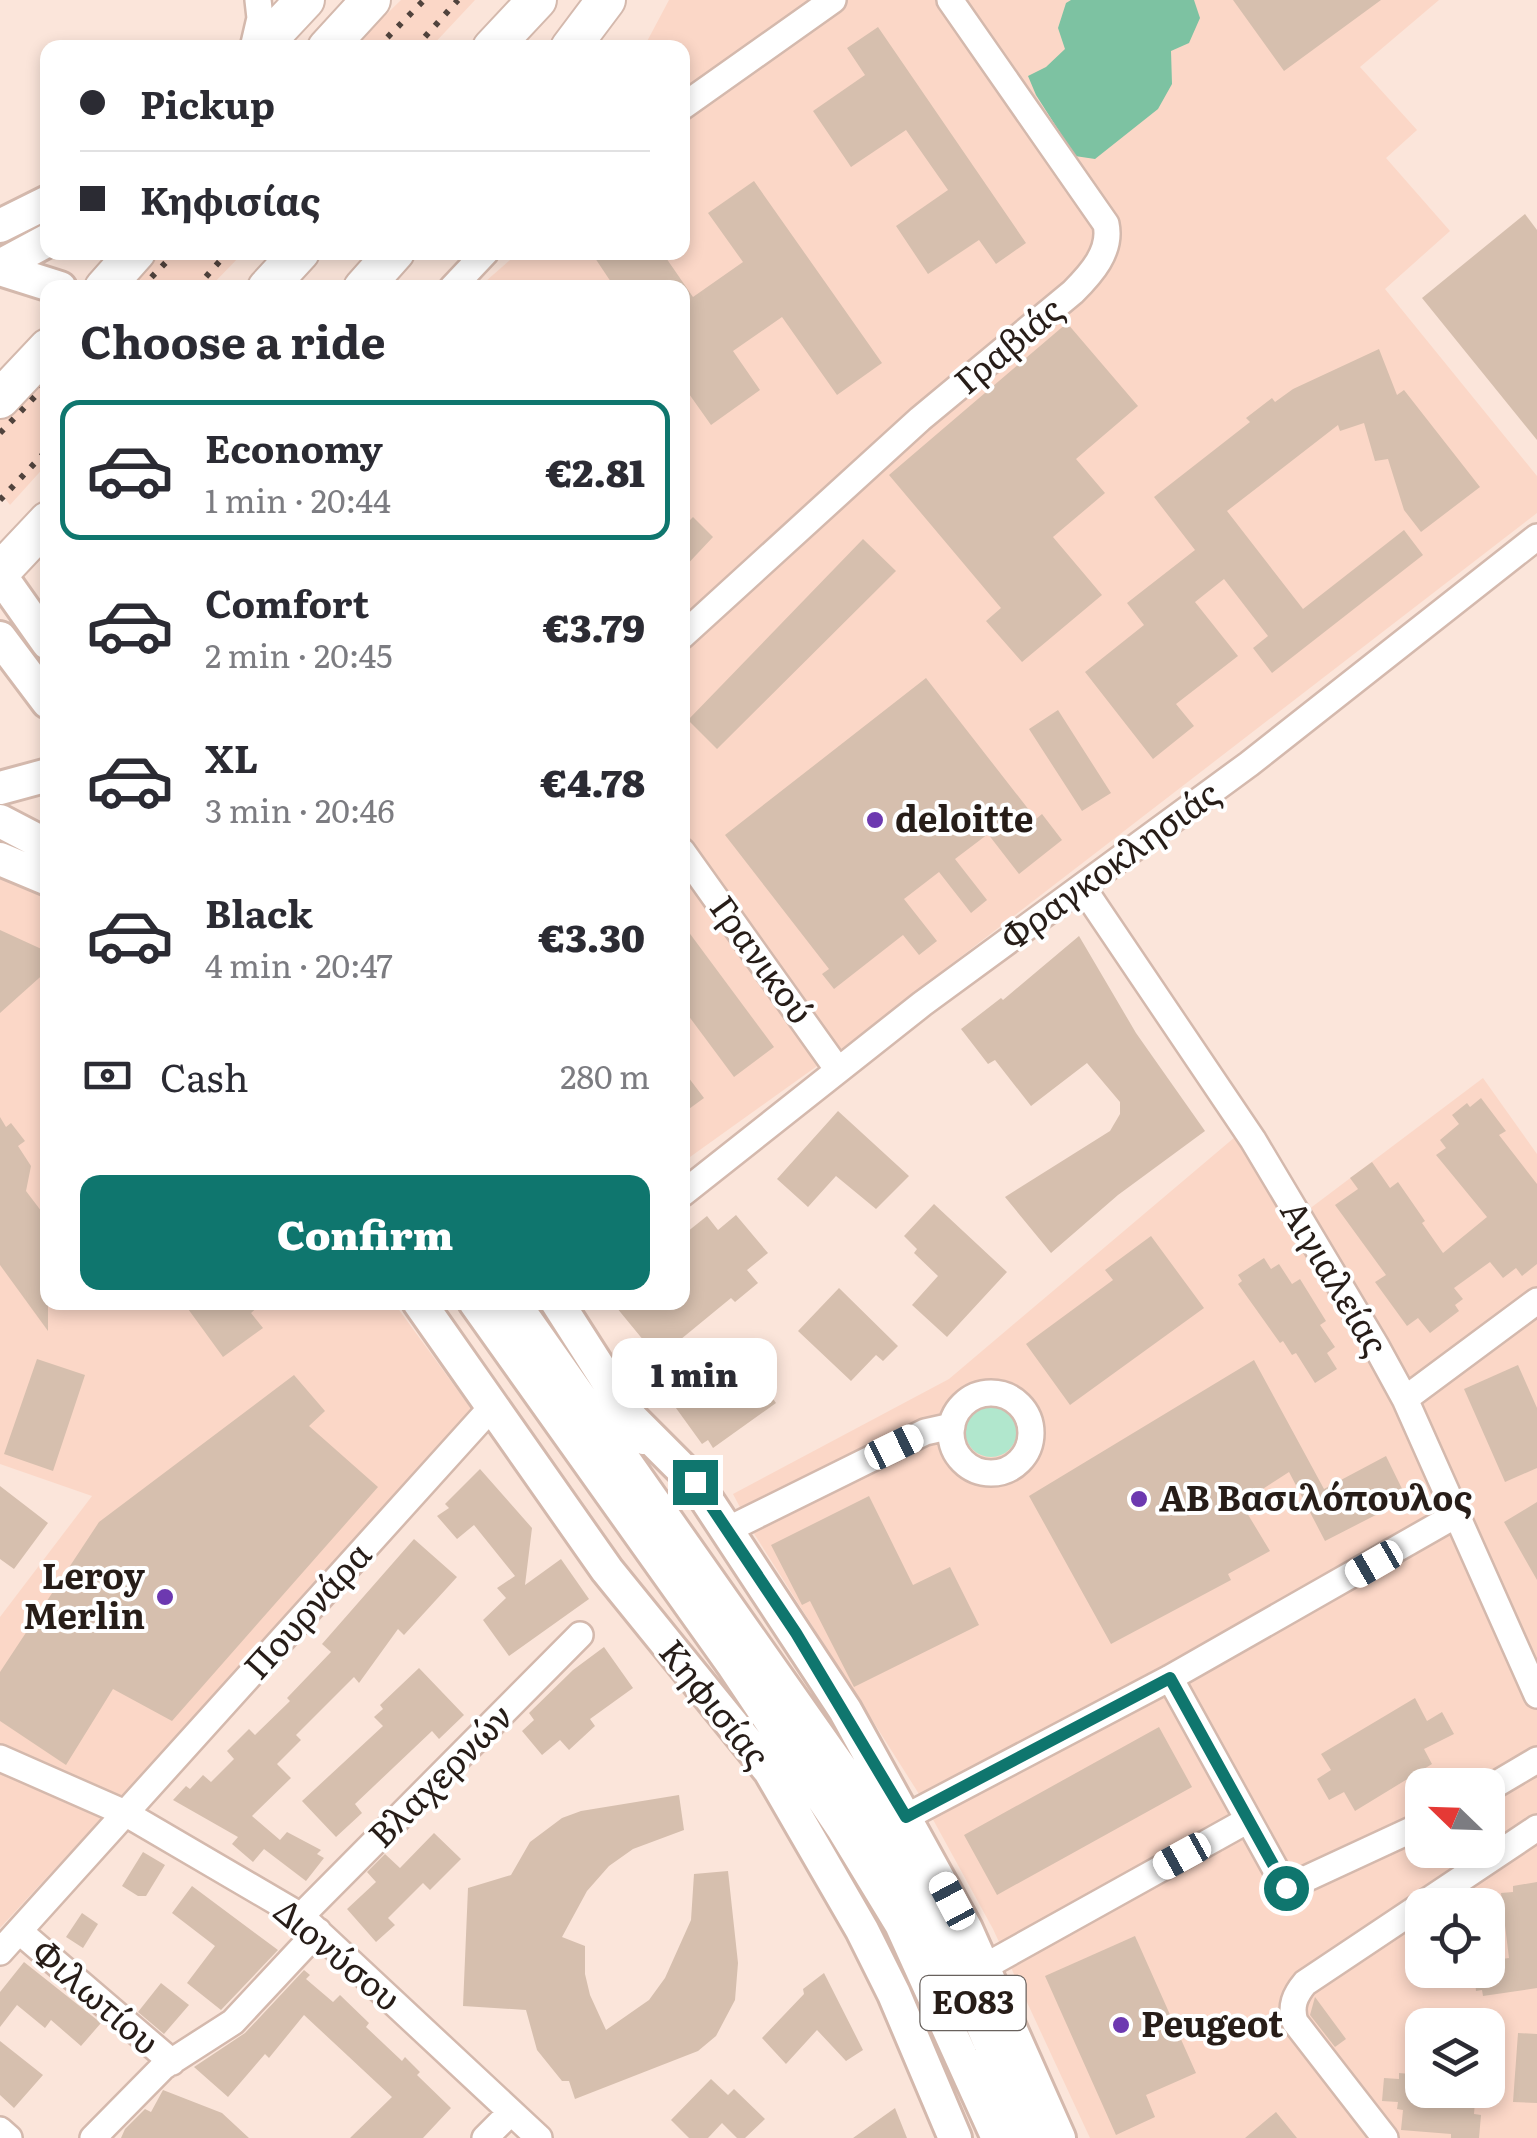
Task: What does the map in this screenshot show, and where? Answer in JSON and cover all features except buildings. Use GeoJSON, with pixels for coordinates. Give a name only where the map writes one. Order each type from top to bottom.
{"type":"FeatureCollection","features":[{"type":"Feature","properties":{"kind":"highway"},"geometry":{"type":"LineString","coordinates":[[264,40],[305,0]]}},
{"type":"Feature","properties":{"kind":"highway"},"geometry":{"type":"LineString","coordinates":[[334,40],[371,0]]}},
{"type":"Feature","properties":{"kind":"highway"},"geometry":{"type":"LineString","coordinates":[[500,40],[537,0]]}},
{"type":"Feature","properties":{"kind":"highway"},"geometry":{"type":"LineString","coordinates":[[576,40],[606,0]]}},
{"type":"Feature","properties":{"kind":"highway"},"geometry":{"type":"LineString","coordinates":[[111,280],[129,260]]}},
{"type":"Feature","properties":{"kind":"highway"},"geometry":{"type":"LineString","coordinates":[[274,280],[293,260]]}},
{"type":"Feature","properties":{"kind":"highway"},"geometry":{"type":"LineString","coordinates":[[370,280],[388,260]]}},
{"type":"Feature","properties":{"kind":"highway"},"geometry":{"type":"LineString","coordinates":[[0,399],[40,356]]}},
{"type":"Feature","properties":{"kind":"highway"},"geometry":{"type":"LineString","coordinates":[[0,573],[40,530]]}},
{"type":"Feature","properties":{"kind":"main road"},"geometry":{"type":"LineString","coordinates":[[0,226],[40,206]]}},
{"type":"Feature","properties":{"kind":"main road"},"geometry":{"type":"LineString","coordinates":[[6,270],[40,246]]}},
{"type":"Feature","properties":{"kind":"main road"},"geometry":{"type":"LineString","coordinates":[[6,270],[40,281]]}},
{"type":"Feature","properties":{"kind":"main road"},"geometry":{"type":"LineString","coordinates":[[0,573],[40,632]]}},
{"type":"Feature","properties":{"kind":"main road"},"geometry":{"type":"LineString","coordinates":[[0,639],[40,692]]}},
{"type":"Feature","properties":{"kind":"main road"},"geometry":{"type":"LineString","coordinates":[[0,788],[40,777]]}},
{"type":"Feature","properties":{"kind":"main road"},"geometry":{"type":"LineString","coordinates":[[0,821],[40,842]]}},
{"type":"Feature","properties":{"kind":"main road"},"geometry":{"type":"LineString","coordinates":[[0,859],[40,876]]}},
{"type":"Feature","properties":{"kind":"main road","name":"Κηφισίας"},"geometry":{"type":"LineString","coordinates":[[424,1310],[642,1616],[770,1771],[862,1930],[894,1994],[955,2138]]}},
{"type":"Feature","properties":{"kind":"main road","name":"Κηφισίας"},"geometry":{"type":"LineString","coordinates":[[480,1310],[734,1666],[842,1827],[901,1924],[998,2138]]}},
{"type":"Feature","properties":{"kind":"main road","name":"Κηφισίας"},"geometry":{"type":"LineString","coordinates":[[518,1310],[846,1776],[928,1910],[1030,2138]]}},
{"type":"Feature","properties":{"kind":"main road"},"geometry":{"type":"LineString","coordinates":[[563,1310],[770,1632],[846,1776]]}},
{"type":"Feature","properties":{"kind":"main road"},"geometry":{"type":"LineString","coordinates":[[538,1394],[770,1771]]}},
{"type":"Feature","properties":{"kind":"main road"},"geometry":{"type":"LineString","coordinates":[[632,1419],[695,1482],[845,1710],[984,1967],[1059,2138]]}},
{"type":"Feature","properties":{"kind":"street"},"geometry":{"type":"LineString","coordinates":[[257,40],[258,0]]}},
{"type":"Feature","properties":{"kind":"street"},"geometry":{"type":"LineString","coordinates":[[690,101],[833,0]]}},
{"type":"Feature","properties":{"kind":"street","name":"Γραβιάς"},"geometry":{"type":"LineString","coordinates":[[690,629],[920,419],[1073,292],[1106,249],[1106,224],[950,0]]}},
{"type":"Feature","properties":{"kind":"street"},"geometry":{"type":"LineString","coordinates":[[460,280],[478,260]]}},
{"type":"Feature","properties":{"kind":"street","name":"Φραγκοκλησιάς"},"geometry":{"type":"LineString","coordinates":[[690,1188],[967,970],[1249,764],[1537,537]]}},
{"type":"Feature","properties":{"kind":"street","name":"Γρανικού"},"geometry":{"type":"LineString","coordinates":[[690,862],[838,1070]]}},
{"type":"Feature","properties":{"kind":"street","name":"Αιγιαλείας"},"geometry":{"type":"LineString","coordinates":[[1083,888],[1252,1140],[1405,1400],[1537,1695]]}},
{"type":"Feature","properties":{"kind":"street"},"geometry":{"type":"LineString","coordinates":[[1405,1400],[1537,1301]]}},
{"type":"Feature","properties":{"kind":"street","name":"Πουρνάρα"},"geometry":{"type":"LineString","coordinates":[[0,1952],[491,1408]]}},
{"type":"Feature","properties":{"kind":"street"},"geometry":{"type":"LineString","coordinates":[[727,1530],[925,1432],[952,1426]]}},
{"type":"Feature","properties":{"kind":"street"},"geometry":{"type":"LineString","coordinates":[[906,1817],[1170,1678],[1456,1515]]}},
{"type":"Feature","properties":{"kind":"street","name":"Βλαχερνών"},"geometry":{"type":"LineString","coordinates":[[93,2138],[172,2062],[233,2022],[310,1924],[580,1636]]}},
{"type":"Feature","properties":{"kind":"street"},"geometry":{"type":"LineString","coordinates":[[1170,1678],[1286,1888],[1405,1832]]}},
{"type":"Feature","properties":{"kind":"street","name":"Διονύσου"},"geometry":{"type":"LineString","coordinates":[[0,1758],[124,1813],[310,1924],[539,2138]]}},
{"type":"Feature","properties":{"kind":"street"},"geometry":{"type":"LineString","coordinates":[[1505,1779],[1537,1760]]}},
{"type":"Feature","properties":{"kind":"street"},"geometry":{"type":"LineString","coordinates":[[984,1967],[1248,1820]]}},
{"type":"Feature","properties":{"kind":"street"},"geometry":{"type":"LineString","coordinates":[[1385,2138],[1295,2022],[1293,2003],[1305,1982],[1537,1828]]}},
{"type":"Feature","properties":{"kind":"street","name":"Φιλωτίου"},"geometry":{"type":"LineString","coordinates":[[19,1931],[172,2062]]}},
{"type":"Feature","properties":{"kind":"street"},"geometry":{"type":"LineString","coordinates":[[485,2138],[511,2112]]}},
{"type":"Feature","properties":{"kind":"street"},"geometry":{"type":"LineString","coordinates":[[0,2130],[10,2138]]}},
{"type":"Feature","properties":{"kind":"shaded area"},"geometry":{"type":"Polygon","coordinates":[[[401,0],[475,0],[438,40],[360,40],[401,0]]]}},
{"type":"Feature","properties":{"kind":"shaded area"},"geometry":{"type":"Polygon","coordinates":[[[669,0],[1439,0],[1360,67],[1417,130],[1386,158],[1450,231],[1385,289],[1537,476],[1537,513],[845,1046],[690,1157],[690,280],[487,280],[510,260],[690,260],[690,40],[648,40],[669,0]]]}},
{"type":"Feature","properties":{"kind":"shaded area"},"geometry":{"type":"Polygon","coordinates":[[[149,260],[236,260],[217,280],[130,280],[149,260]]]}},
{"type":"Feature","properties":{"kind":"shaded area"},"geometry":{"type":"Polygon","coordinates":[[[40,376],[40,472],[10,505],[0,492],[0,419],[40,376]]]}},
{"type":"Feature","properties":{"kind":"shaded area"},"geometry":{"type":"Polygon","coordinates":[[[0,873],[40,887],[40,1310],[399,1310],[475,1414],[0,1928],[0,1617],[92,1496],[0,1464],[0,873]]]}},
{"type":"Feature","properties":{"kind":"shaded area"},"geometry":{"type":"Polygon","coordinates":[[[1483,1078],[1537,1154],[1537,2138],[1090,2138],[993,1929],[919,1794],[753,1532],[733,1494],[949,1379],[1235,1137],[1288,1225],[1483,1078]]]}},
{"type":"Feature","properties":{"kind":"green space"},"geometry":{"type":"Polygon","coordinates":[[[1194,0],[1200,18],[1189,43],[1171,51],[1172,84],[1158,109],[1095,159],[1075,156],[1028,76],[1046,67],[1065,49],[1058,28],[1066,3],[1194,0]]]}},
{"type":"Feature","properties":{"kind":"green space"},"geometry":{"type":"Polygon","coordinates":[[[991,1405],[1009,1413],[1017,1431],[1009,1449],[991,1457],[973,1449],[965,1431],[973,1413],[991,1405]]]}},
{"type":"Feature","properties":{"kind":"railway"},"geometry":{"type":"LineString","coordinates":[[385,40],[424,0]]}},
{"type":"Feature","properties":{"kind":"railway"},"geometry":{"type":"LineString","coordinates":[[422,40],[458,0]]}},
{"type":"Feature","properties":{"kind":"railway"},"geometry":{"type":"LineString","coordinates":[[149,280],[168,260]]}},
{"type":"Feature","properties":{"kind":"railway"},"geometry":{"type":"LineString","coordinates":[[203,280],[221,260]]}},
{"type":"Feature","properties":{"kind":"railway"},"geometry":{"type":"LineString","coordinates":[[0,433],[40,391]]}},
{"type":"Feature","properties":{"kind":"railway"},"geometry":{"type":"LineString","coordinates":[[0,500],[40,458]]}},
{"type":"Feature","properties":{"kind":"place","name":"deloitte"},"geometry":{"type":"Point","coordinates":[875,820]}},
{"type":"Feature","properties":{"kind":"place","name":"ΑΒ Βασιλόπουλος"},"geometry":{"type":"Point","coordinates":[1139,1499]}},
{"type":"Feature","properties":{"kind":"place","name":"Leroy Merlin"},"geometry":{"type":"Point","coordinates":[165,1597]}},
{"type":"Feature","properties":{"kind":"place","name":"Peugeot"},"geometry":{"type":"Point","coordinates":[1121,2025]}},
{"type":"Feature","properties":{"kind":"route"},"geometry":{"type":"LineString","coordinates":[[695,1482],[845,1710],[906,1817],[1170,1678],[1286,1888]]}}]}
